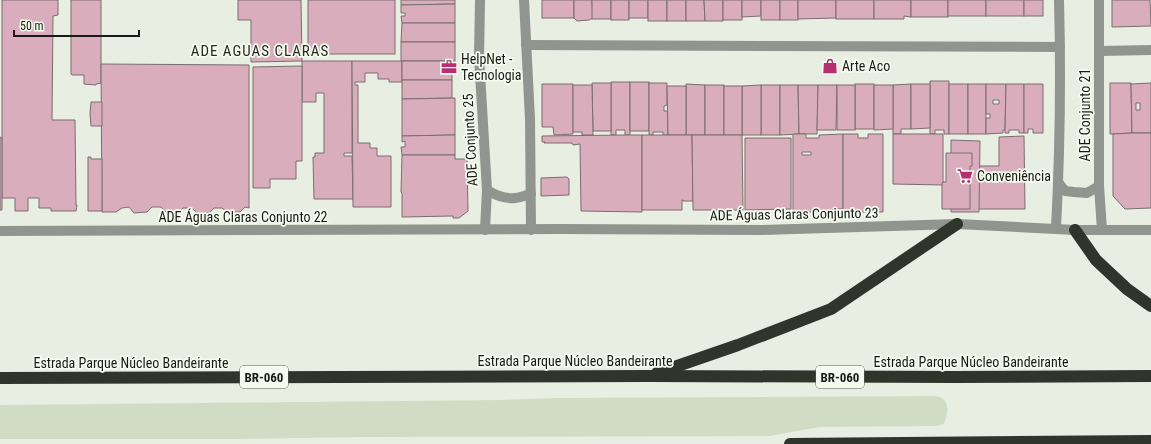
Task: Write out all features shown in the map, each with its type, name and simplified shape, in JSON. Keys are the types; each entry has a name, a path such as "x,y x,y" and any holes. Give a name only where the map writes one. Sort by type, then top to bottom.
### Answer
{"highway":[{"path":"650,376 738,345 831,309 957,224"},
{"path":"1075,230 1096,260 1127,289 1151,306"},
{"name":"Estrada Parque Núcleo Bandeirante","path":"0,378 1151,376"},
{"path":"790,444 1151,441"}],"street":[{"name":"ADE Conjunto 25","path":"480,0 479,58 487,190 485,230"},
{"path":"524,0 530,120 532,230"},
{"name":"ADE Conjunto 21","path":"1056,228 1060,47 1059,0"},
{"name":"ADE Conjunto 21","path":"1099,0 1099,186 1102,230"},
{"path":"526,45 1060,47"},
{"path":"1100,51 1151,50"},
{"path":"1058,182 1065,191 1074,192 1087,193 1099,186"},
{"path":"487,190 494,194 508,198 531,194"},
{"name":"ADE Águas Claras Conjunto 23","path":"485,230 760,230 957,224 1075,230 1151,230"},
{"name":"ADE Águas Claras Conjunto 22","path":"0,231 485,230"}],"green space":[{"path":"935,396 944,400 947,406 947,415 944,424 937,426 819,427 770,436 0,439 0,405 503,400 556,398"}],"building":[{"path":"2,0 58,0 58,15 53,16 52,120 75,120 76,211 51,211 51,208 39,208 39,198 28,198 28,211 15,211 15,198 2,198"},
{"path":"71,0 101,0 101,83 96,85 84,84 84,75 71,74"},
{"path":"238,0 301,0 302,61 251,62 251,20 238,20"},
{"path":"308,0 395,0 395,54 308,54"},
{"path":"401,0 455,0 455,4 401,5"},
{"path":"542,0 574,0 574,18 542,18"},
{"path":"574,0 592,0 593,18 589,20 577,21 574,18"},
{"path":"592,0 611,0 611,19 592,19"},
{"path":"611,0 629,0 629,20 611,20"},
{"path":"629,0 648,0 648,18 629,18"},
{"path":"648,0 667,0 667,21 648,21"},
{"path":"667,0 686,0 686,21 667,21"},
{"path":"686,0 704,0 705,21 686,21"},
{"path":"704,0 723,0 723,21 705,21"},
{"path":"723,0 742,0 742,20 723,20"},
{"path":"742,0 761,0 761,16 742,17"},
{"path":"761,0 780,0 780,20 761,20"},
{"path":"780,0 798,0 798,20 780,20"},
{"path":"798,0 836,0 836,18 798,19"},
{"path":"836,0 874,0 874,19 836,19"},
{"path":"874,0 911,0 911,17 904,16 904,19 874,19"},
{"path":"911,0 948,0 948,17 911,17"},
{"path":"948,0 986,0 986,16 948,16"},
{"path":"986,0 1024,0 1024,16 986,16"},
{"path":"1024,0 1043,0 1043,16 1024,16"},
{"path":"1112,0 1150,0 1151,26 1112,27"},
{"path":"455,4 455,23 402,23 401,16 405,16 405,13 401,13 401,5"},
{"path":"402,23 455,23 455,42 401,42"},
{"path":"401,42 455,42 455,61 401,61"},
{"path":"302,61 352,61 352,153 344,153 344,156 352,156 353,199 314,199 313,157 315,157 315,153 324,153 324,93 316,93 316,102 302,102"},
{"path":"352,61 402,61 402,82 389,82 389,79 378,79 378,73 365,73 365,82 355,82 355,85 358,85 358,143 370,143 370,148 377,148 377,156 391,156 391,207 353,207"},
{"path":"402,61 452,61 452,80 402,80"},
{"path":"101,64 249,65 249,208 245,207 240,212 227,212 222,208 214,208 209,213 197,213 192,208 183,208 179,212 166,212 161,207 152,207 147,212 134,213 129,207 122,208 116,212 102,212"},
{"path":"302,66 302,161 296,161 296,179 270,179 270,188 253,188 253,67"},
{"path":"402,80 452,80 452,98 402,99"},
{"path":"930,81 949,81 949,134 944,134 944,130 935,130 935,134 930,134"},
{"path":"611,82 630,82 630,135 625,135 625,130 616,130 616,135 611,135"},
{"path":"630,82 649,82 649,131 630,131"},
{"path":"592,83 611,83 611,131 593,131"},
{"path":"649,83 667,83 667,105 664,106 664,111 668,111 668,135 663,135 663,132 653,132 653,135 649,135"},
{"path":"1110,83 1131,83 1132,133 1110,134"},
{"path":"1151,83 1151,133 1132,133 1131,84","holes":["1136,103 1140,103 1140,110 1136,110"]},
{"path":"542,84 573,84 573,134 554,135 553,127 542,127"},
{"path":"686,84 705,85 705,135 686,135"},
{"path":"855,84 874,84 874,129 855,129"},
{"path":"911,84 911,129 901,129 901,134 893,134 893,85"},
{"path":"911,84 930,84 930,128 911,129"},
{"path":"949,84 968,84 968,134 949,134"},
{"path":"968,84 986,84 986,134 968,134"},
{"path":"986,84 1006,84 1005,130 1003,130 1003,133 986,134 986,118 990,118 990,114 986,114","holes":["993,100 999,100 999,104 993,104"]},
{"path":"1006,84 1024,84 1024,133 1019,133 1019,130 1009,130 1009,133 1005,133"},
{"path":"1024,84 1043,84 1043,133 1033,133 1033,129 1028,129 1028,133 1024,133"},
{"path":"573,85 592,85 593,135 582,135 582,132 573,132"},
{"path":"705,85 724,85 724,135 705,135"},
{"path":"761,85 780,85 780,135 761,135"},
{"path":"761,85 761,135 742,135 742,86"},
{"path":"780,85 798,85 799,134 780,135"},
{"path":"798,85 818,85 817,134 799,134"},
{"path":"818,85 837,85 836,130 817,130"},
{"path":"837,85 855,85 855,130 837,130"},
{"path":"874,85 893,85 893,129 874,130"},
{"path":"667,86 686,86 686,135 668,135"},
{"path":"724,86 742,86 742,135 724,135"},
{"path":"455,98 455,135 402,136 402,99"},
{"path":"91,102 102,102 102,126 91,126"},
{"path":"1151,133 1151,208 1125,209 1113,196 1113,134"},
{"path":"793,134 806,134 806,138 819,138 819,135 843,134 843,209 833,209 833,212 793,212","holes":["802,152 811,152 811,155 802,155"]},
{"path":"843,134 858,134 858,138 868,138 868,134 883,134 883,212 843,212"},
{"path":"893,134 943,134 943,185 893,184"},
{"path":"455,135 455,155 402,155 401,147 405,147 405,141 402,142 402,136"},
{"path":"642,135 642,212 581,211 580,144 573,145 572,143 542,142 542,136"},
{"path":"642,135 692,135 693,201 682,200 682,210 642,210"},
{"path":"692,135 742,135 743,210 693,210"},
{"path":"1024,136 1025,209 970,209 970,166 999,166 999,137"},
{"path":"0,137 2,138 2,210 0,210"},
{"path":"745,138 791,138 791,209 745,210"},
{"name":"Conveniência","path":"951,140 980,141 979,212 951,212"},
{"path":"946,153 972,153 972,166 970,166 970,209 942,209 942,184 943,182 946,182"},
{"path":"402,155 455,155 455,159 467,159 468,211 459,218 453,218 453,216 402,217"},
{"path":"88,157 91,157 91,159 102,159 102,211 88,211"},
{"path":"567,177 569,179 569,195 541,196 541,178"}],"place":[{"name":"Arte Aco","path":"830,66"},
{"name":"HelpNet - Tecnologia","path":"449,67"},
{"name":"Conveniência","path":"965,176"}],"district":[{"name":"ADE AGUAS CLARAS","path":"260,51"}]}
